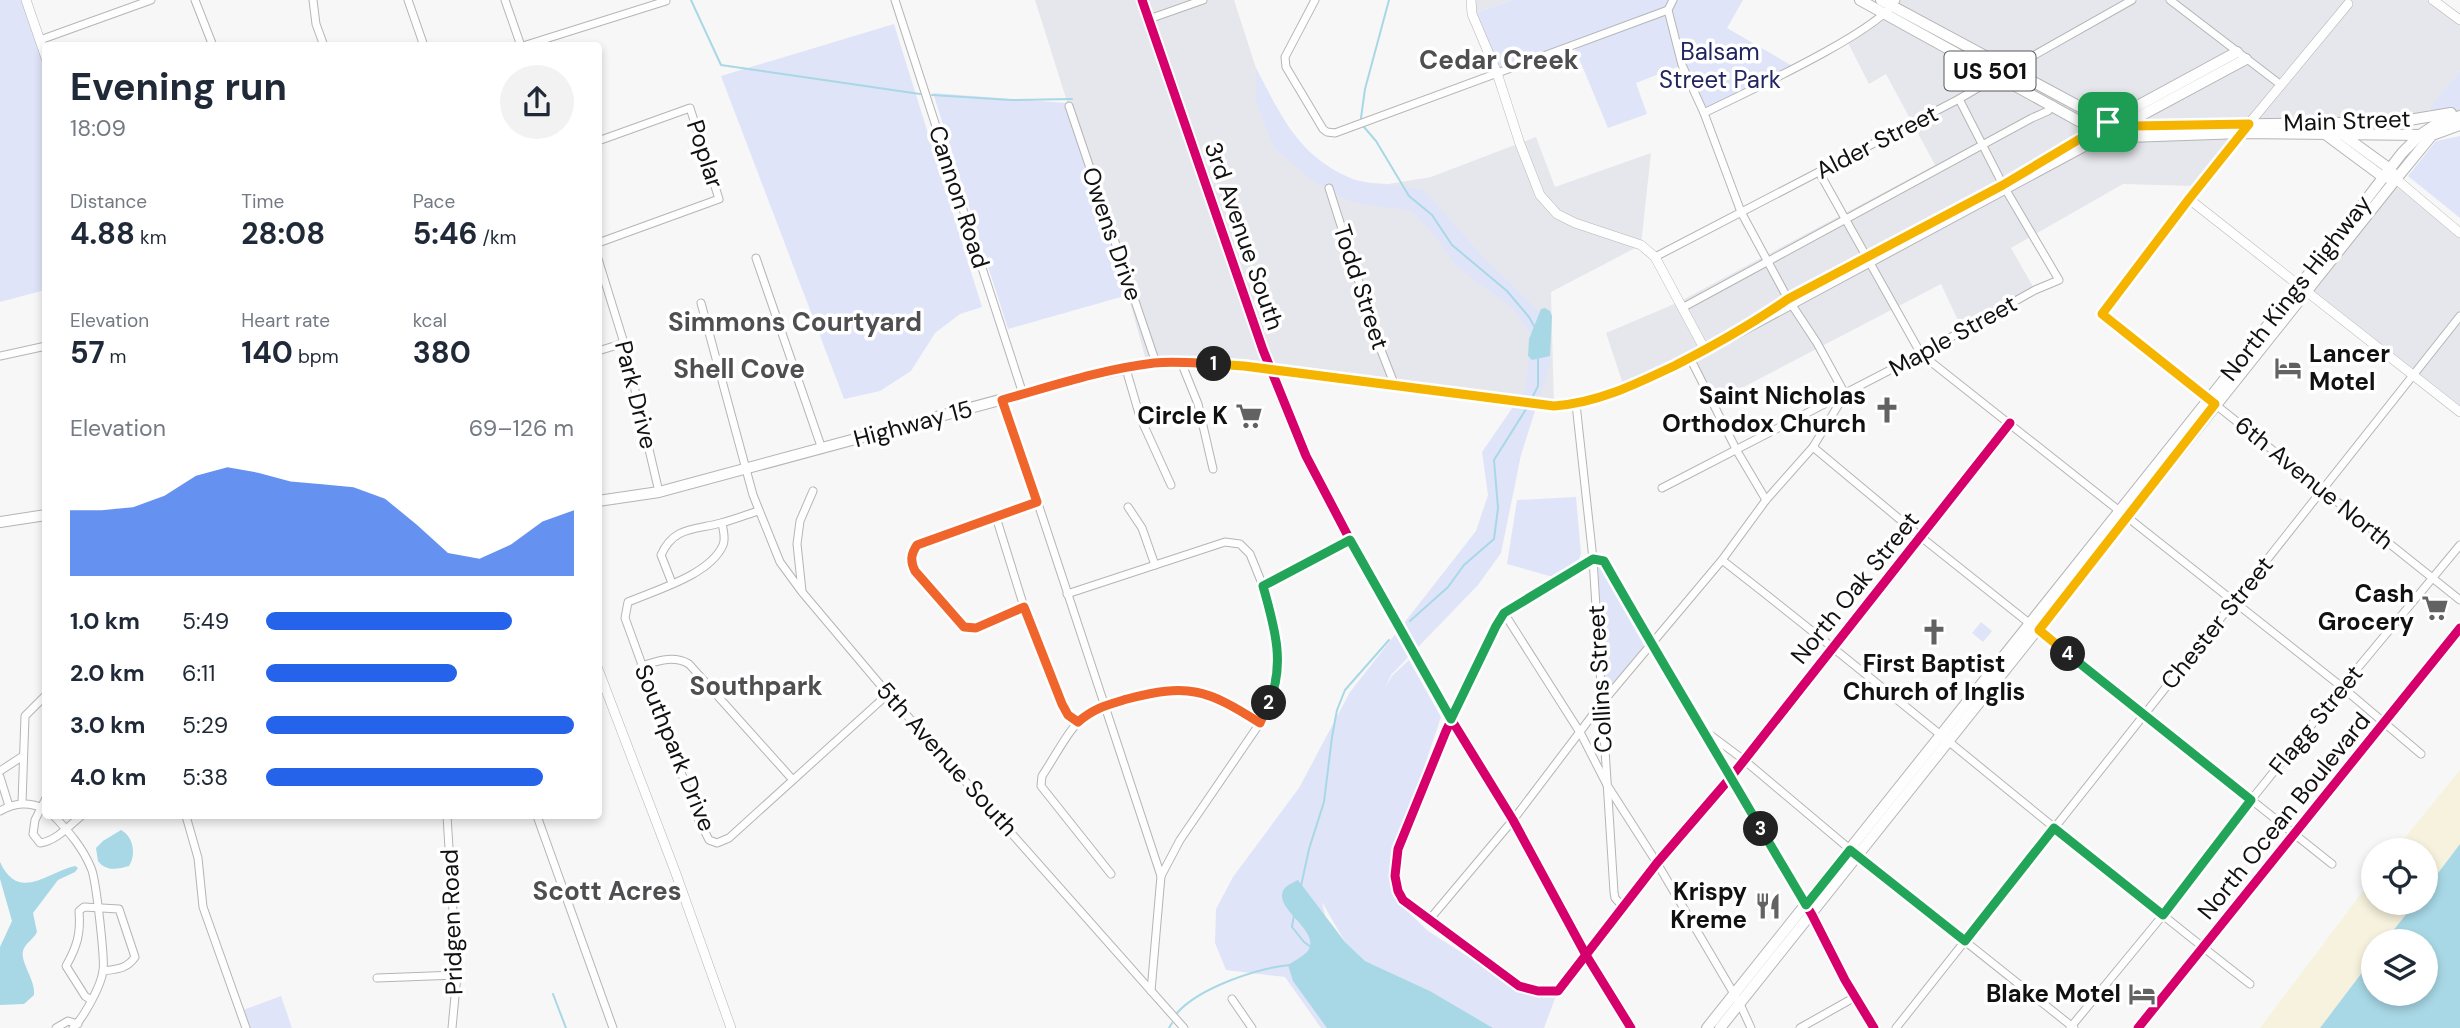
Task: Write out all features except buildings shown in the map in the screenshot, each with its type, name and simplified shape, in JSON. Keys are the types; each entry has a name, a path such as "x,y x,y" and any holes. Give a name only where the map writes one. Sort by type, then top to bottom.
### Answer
{"main road":[{"name":"3rd Avenue South","path":"1142,0 1231,259 1306,456 1451,719 1513,820 1586,955 1631,1028"},
{"name":"US 501","path":"1860,0 1891,6"},
{"name":"US 501","path":"1881,0 2004,72 2108,128"},
{"path":"2124,124 2241,56"},
{"path":"2004,188 2241,56"},
{"name":"US 501","path":"2004,72 2095,130"},
{"name":"Main Street","path":"2095,130 2124,124 2325,129 2428,118 2460,110"},
{"name":"North Kings Highway","path":"1737,999 2304,287 2420,135 2435,125 2460,116"},
{"path":"2432,135 2460,125"},
{"name":"Main Street","path":"2108,128 2128,137 2245,128"},
{"path":"2325,129 2341,133 2390,175"},
{"path":"2325,129 2390,175"},
{"path":"2004,188 2095,130"},
{"name":"Main Street","path":"2341,133 2432,135"},
{"name":"North Kings Highway","path":"2390,175 2432,135"},
{"name":"Highway 15","path":"602,500 659,492 1023,394 1156,363 1181,362 1272,370 1554,406 1576,404 1625,390 1690,358 2004,188"},
{"path":"0,523 42,516"},
{"name":"North Ocean Boulevard","path":"2138,1028 2460,628"},
{"path":"1707,1028 1737,999"},
{"path":"1720,1028 1737,999"}],"street":[{"path":"26,0 42,46"},
{"path":"40,40 151,0"},
{"path":"195,0 211,42"},
{"path":"313,0 316,24 323,42"},
{"path":"408,0 423,42"},
{"path":"505,0 521,42"},
{"name":"Cannon Road","path":"895,0 1023,394"},
{"path":"1149,19 1203,0"},
{"path":"1315,0 1285,57 1286,67 1322,129 1335,133 1668,10"},
{"path":"1471,0 1472,14 1497,73 1534,185 1547,205 1557,214 1575,223 1641,245 1655,257 1705,350"},
{"path":"1429,920 1513,820 1581,734 1601,704 1722,560 1766,500 1813,447 1845,394 1817,343 1790,302 1741,212 1704,113 1682,65 1668,10 1673,0"},
{"name":"Alder Street","path":"1655,257 1959,99 2132,0"},
{"path":"2170,0 2281,85"},
{"path":"2433,0 2460,20"},
{"path":"535,42 666,1"},
{"path":"2348,4 2189,199 2460,412"},
{"path":"1704,113 1865,29 1891,6"},
{"path":"1959,99 2004,188"},
{"path":"1682,308 2040,116 2053,105"},
{"name":"Owens Drive","path":"1069,106 1156,363"},
{"name":"Poplar","path":"602,140 690,108 719,199 602,242"},
{"path":"1819,172 1921,354 2342,687 2421,754"},
{"path":"2390,175 2460,233"},
{"name":"Todd Street","path":"1329,188 1379,345 1395,386"},
{"name":"Maple Street","path":"1662,488 1921,354 2035,290 2059,281 2004,188"},
{"name":"6th Avenue North","path":"2189,199 2102,314 2460,600"},
{"path":"757,258 822,449"},
{"name":"Park Drive","path":"602,272 624,343 659,492"},
{"name":"5th Avenue South","path":"701,303 758,511 780,562 888,694 1184,1028"},
{"name":"Chester Street","path":"1896,1028 2460,316"},
{"path":"602,351 624,343"},
{"path":"0,356 42,347"},
{"path":"1690,358 1737,451 1766,500"},
{"path":"1181,362 1198,404 1213,469"},
{"path":"1126,369 1140,417 1171,485"},
{"path":"1002,400 1161,876"},
{"name":"Collins Street","path":"1576,404 1593,559 1614,892 1615,898 1624,908"},
{"name":"North Oak Street","path":"1586,955 1657,863 1731,777 2010,423"},
{"path":"1813,447 1921,537 2333,864"},
{"path":"802,592 797,544 800,521 813,491"},
{"path":"1024,607 976,628 964,627 915,571 911,558 917,545 1037,502"},
{"path":"1128,507 1142,528 1155,565"},
{"path":"671,583 661,555 671,537 758,511"},
{"path":"996,517 1024,607 1062,704 1068,715 1078,722"},
{"name":"Southpark Drive","path":"722,523 724,540 716,556 691,576 628,602 625,618 696,816 709,839 717,843 729,838 888,694"},
{"path":"1263,586 1350,540"},
{"path":"1067,594 1224,542 1240,544 1250,554 1276,631 1279,658 1275,690 1260,723 1180,840 1161,876 1151,990"},
{"name":"Flagg Street","path":"2072,1027 2163,915 2251,800 2460,545"},
{"path":"1586,955 1558,991 1529,990 1498,971 1403,900 1398,891 1395,869 1398,849 1451,719 1504,613 1593,559 1604,561 1705,731 1809,910 1870,1026"},
{"path":"1722,560 2249,984"},
{"path":"1504,613 1581,734 1607,785 1657,863 1737,999 1751,1028"},
{"path":"641,666 667,659 680,659 689,664 793,780"},
{"path":"602,679 731,1028"},
{"path":"1111,874 1041,786 1042,776 1078,722 1090,711 1104,706 1161,690 1185,689 1203,692 1232,705 1260,723"},
{"path":"22,803 25,716 42,699"},
{"path":"1705,731 2072,1027"},
{"path":"9,806 0,774 23,756"},
{"path":"0,811 22,803 42,808"},
{"path":"42,811 33,834 36,840 45,843 77,819"},
{"path":"56,1028 68,1021 76,1026 103,971 93,872 85,853 57,819"},
{"path":"187,819 198,858 203,907 246,1028"},
{"name":"Pridgen Road","path":"447,819 457,975 452,1028"},
{"path":"538,819 614,1028"},
{"path":"91,1000 85,996 66,966 77,947 79,911 84,907 119,909 135,957 123,968 103,971"},
{"path":"377,978 457,975"},
{"path":"1800,1028 1856,997"},
{"path":"1231,999 1252,1028"}],"shaded area":[{"path":"1035,0 1234,0 1256,68 1256,102 1310,179 1388,184 1431,177 1536,137 1555,187 1651,153 1641,245 1551,292 1554,406 1272,370 1147,364 1128,295"},
{"path":"1471,0 1512,0 1472,14"},
{"path":"1881,0 2433,0 2460,20 2460,71 2422,119 2242,133 2194,186 2123,184 2011,248 2035,290 1963,331 1941,284 1713,403 1690,358 1625,390 1606,333 1679,302 1935,165 1886,74 1869,84 1846,39 1892,7"},
{"path":"2396,179 2460,232 2460,412 2307,290"},
{"path":"1545,308 1552,316 1550,356 1532,360 1528,356 1529,339 1541,309"},
{"path":"121,830 131,842 131,862 129,866 121,868 105,867 98,861 96,848"},
{"path":"2460,844 2460,1028 2320,1028 2361,974 2361,1006 2438,1006 2438,929 2394,929 2406,915 2438,915 2438,873"},
{"path":"0,862 16,881 25,883 75,866 78,868 58,880 33,913 37,932 24,948 23,955 34,995 24,1004 0,1005 0,947 12,921 0,879"},
{"path":"1298,880 1345,942 1365,961 1430,991 1493,1028 1327,1028 1293,981 1288,965 1307,952 1310,944 1309,936 1284,904 1282,897 1284,889"}],"green space":[{"path":"0,0 27,0 42,48 42,291 0,302"},
{"name":"Balsam Street Park","path":"1512,0 1743,0 1727,28 1794,67 1704,113 1682,65 1636,83 1647,114 1608,128 1573,44 1497,73 1472,14"},
{"path":"894,24 982,307 960,314 935,333 911,371 880,391 844,399 721,76"},
{"path":"1256,68 1292,132 1316,157 1330,168 1355,180 1423,189 1484,258 1547,319 1551,361 1521,455 1501,553 1478,585 1391,675 1385,688 1392,676 1409,660 1441,717 1390,868 1390,880 1400,904 1428,931 1517,988 1557,993 1544,1028 1493,1028 1430,991 1365,961 1345,942 1322,902 1328,928 1378,974 1474,1028 1321,1028 1285,977 1226,970 1215,943 1216,909 1233,877 1299,788 1350,692 1476,531 1488,495 1482,452 1526,388 1531,334 1511,307 1457,267 1434,235 1412,211 1351,202 1310,179 1274,148 1256,102"},
{"path":"2460,71 2460,110 2439,116 2429,109"},
{"path":"933,93 1066,103 1128,295 1008,329"},
{"path":"2460,136 2460,218 2408,176 2436,141"},
{"path":"1576,497 1581,554 1578,562 1553,577 1507,564 1517,500"},
{"path":"1603,564 1644,642 1643,648 1608,689 1604,685 1598,566"},
{"path":"1981,622 1992,631 1983,642 1972,633"},
{"path":"281,996 292,1028 246,1028 240,1011"}],"sand":[{"path":"2460,770 2460,844 2438,873 2438,838 2405,838"},
{"path":"2361,894 2361,915 2406,915 2394,929 2361,929 2361,974 2320,1028 2260,1028"}],"waterway":[{"path":"691,0 721,65 920,94"},
{"path":"1361,118 1365,89 1389,0"},
{"path":"932,95 1011,100 1072,99"},
{"path":"1364,127 1376,141 1409,196 1432,215 1452,245 1507,291 1534,326"},
{"path":"1532,398 1538,386 1538,359"},
{"path":"1410,621 1448,587 1464,565 1494,539 1498,508 1494,460 1528,406"},
{"path":"1301,886 1324,802 1337,710 1345,690 1389,640"},
{"path":"1294,915 1292,927 1311,947"},
{"path":"1177,1013 1199,995 1229,981 1262,970 1290,965"},
{"path":"553,994 566,1028"},
{"path":"1169,1028 1172,1023"}],"cycle path":[{"path":"1142,0 1263,350 1306,456 1359,557 1451,719 1513,820 1586,955 1631,1028"},
{"path":"1874,1028 1845,980 1812,915 1705,731 1651,644 1604,561 1593,559 1504,613 1446,731 1398,849 1395,876 1403,900 1519,986 1538,991 1558,991 1657,863 1731,777 2010,423"},
{"path":"2138,1028 2460,628"}],"place":[{"name":"Lancer Motel","path":"2288,368"},
{"name":"Saint Nicholas Orthodox Church","path":"1887,410"},
{"name":"Circle K","path":"1249,416"},
{"name":"Cash Grocery","path":"2435,608"},
{"name":"First Baptist Church of Inglis","path":"1934,632"},
{"name":"Krispy Kreme","path":"1768,906"},
{"name":"Blake Motel","path":"2142,994"}],"district":[{"name":"Cedar Creek","path":"1499,60"},
{"name":"Simmons Courtyard","path":"795,322"},
{"name":"Shell Cove","path":"739,369"},
{"name":"Southpark","path":"756,686"},
{"name":"Scott Acres","path":"607,891"}],"route":[{"path":"2108,122 2134,126 2249,124 2102,314 2215,404 2039,630 2251,800 2163,915 2054,828 1965,941 1850,850 1806,905 1604,561 1593,559 1504,613 1451,719 1350,540 1263,586 1276,631 1279,658 1275,690 1260,723 1232,705 1203,692 1185,689 1161,690 1104,706 1090,711 1078,722 1068,715 1062,704 1024,607 976,628 964,627 912,565 911,558 917,545 1037,502 1002,400 1085,377 1147,364 1181,362 1244,366 1554,406 1576,404 1625,390 1705,350 1756,322 1788,299 2003,185 2108,122"}]}
